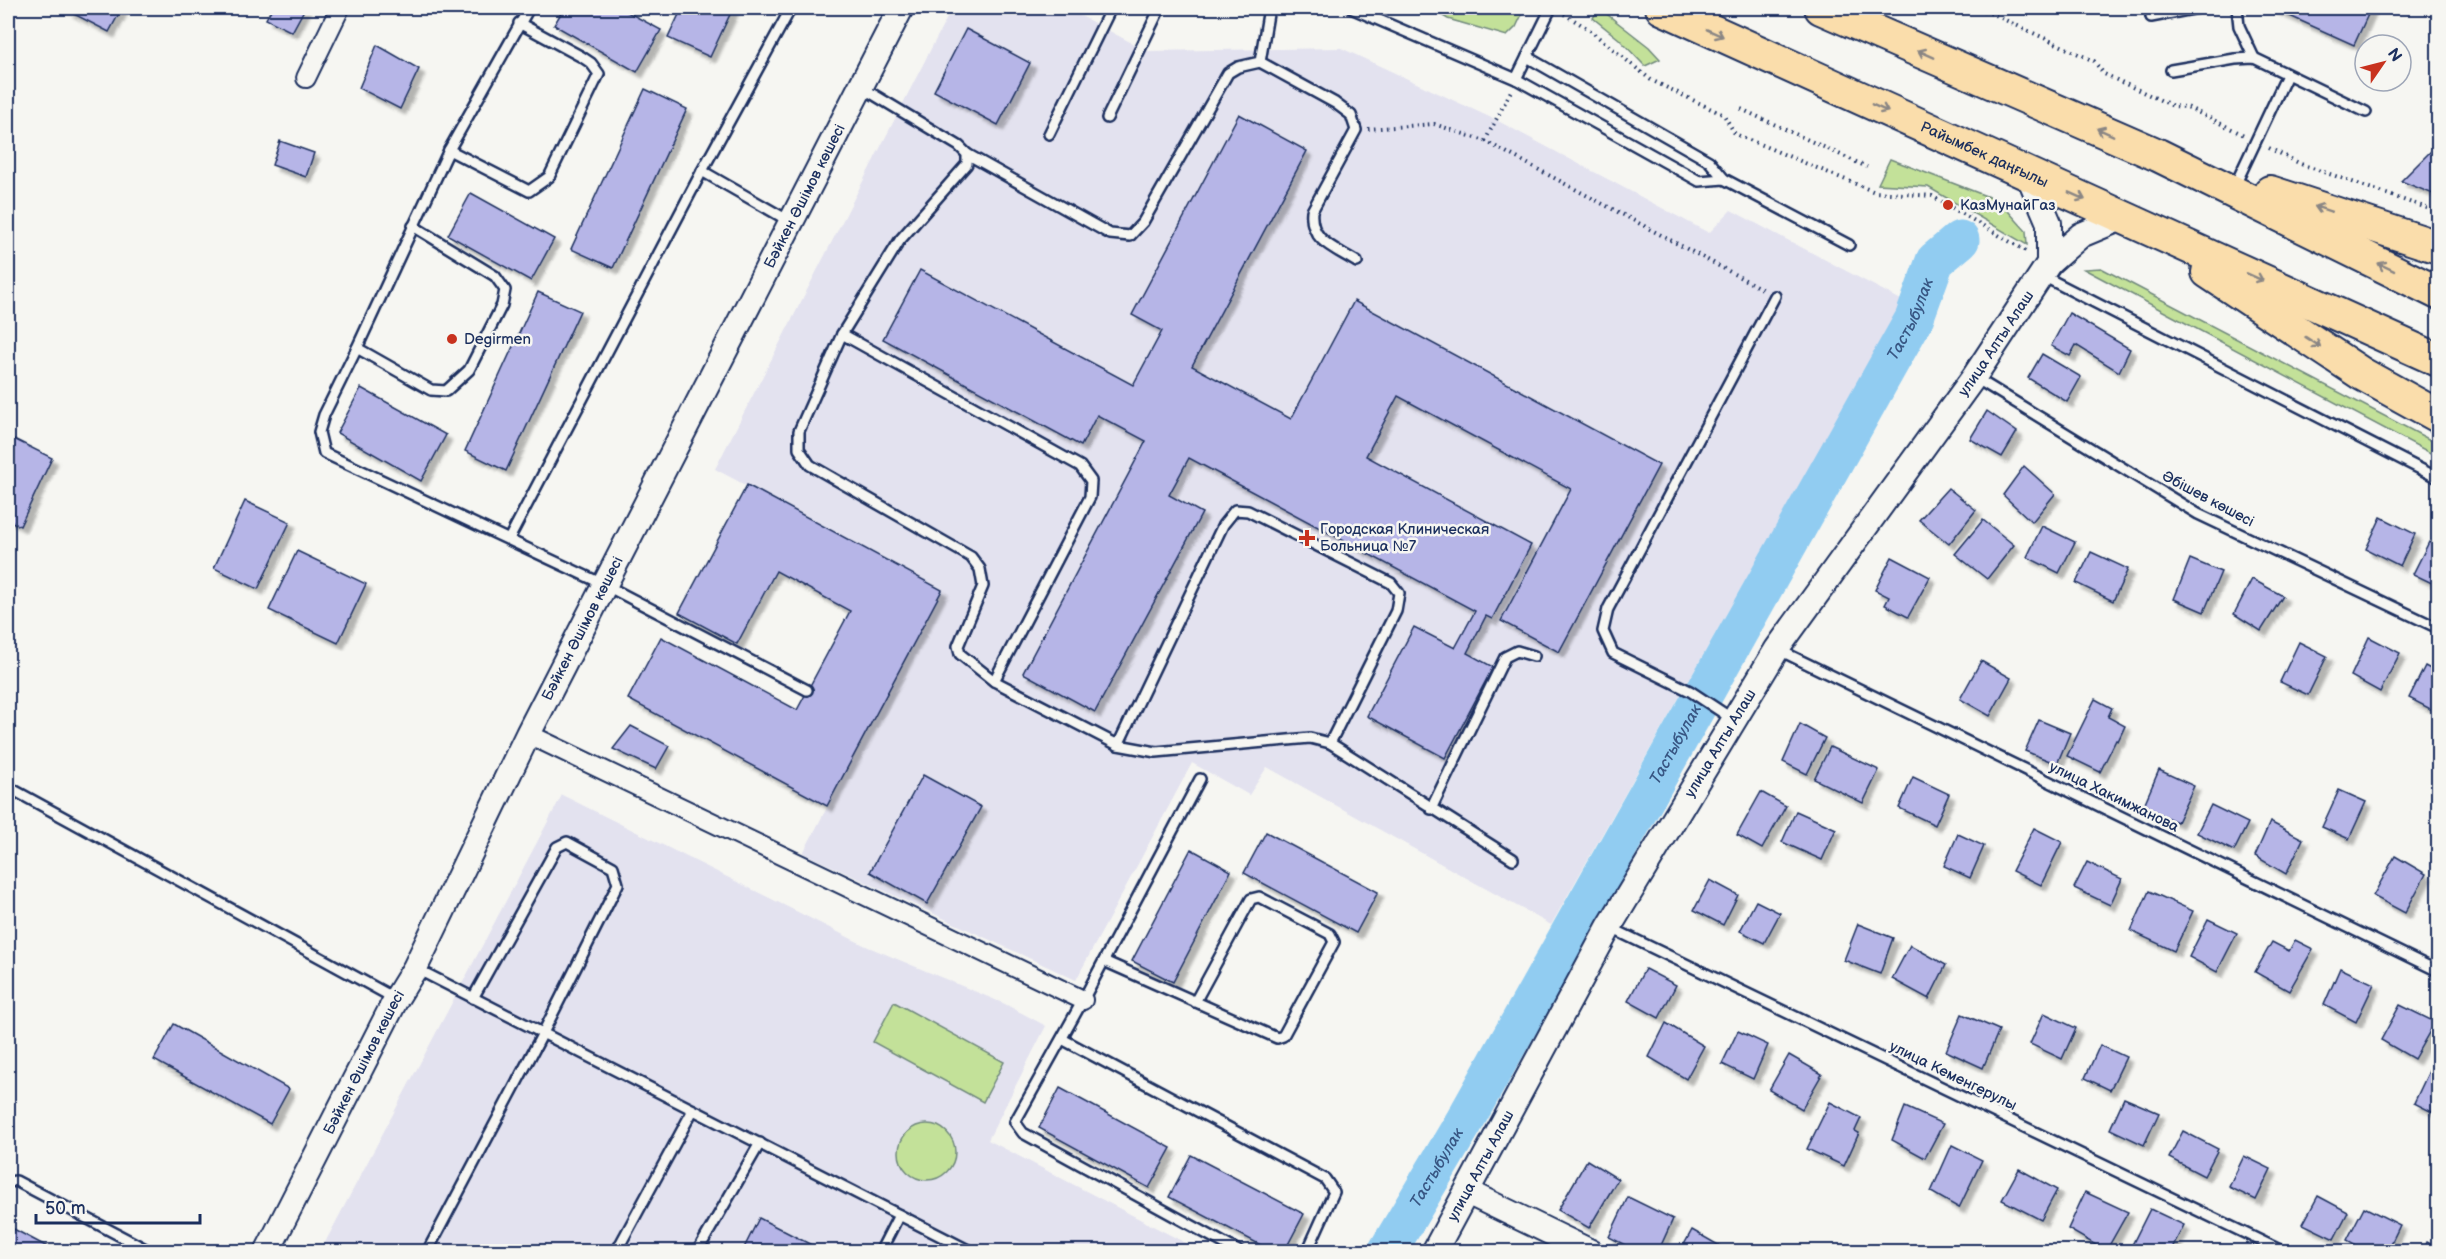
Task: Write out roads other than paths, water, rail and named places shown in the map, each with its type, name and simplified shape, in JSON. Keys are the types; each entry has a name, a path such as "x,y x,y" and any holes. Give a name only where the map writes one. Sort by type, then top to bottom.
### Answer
{"highway":[{"name":"Райымбек даңғылы","path":"1662,8 2439,360"},
{"path":"1826,9 2158,155 2439,292"},
{"path":"2158,155 2439,247"},
{"path":"2124,217 2362,374 2427,410"}],"street":[{"path":"306,78 340,8"},
{"name":"Бәйкен Әшімов көшесі","path":"267,1251 396,999 415,968 528,734 901,8"},
{"path":"2028,174 2049,223 2045,269"},
{"name":"улица Алты Алаш","path":"1434,1251 1609,927 1777,650 1974,377 2045,269 2081,235 2124,217"},
{"path":"528,734 1083,1000"},
{"path":"1467,1192 1591,1251"}],"lane":[{"path":"529,8 449,150 324,415 319,432 324,453 605,585 807,690"},
{"path":"509,539 702,171 791,8"},
{"path":"1049,134 1111,8"},
{"path":"1107,118 1160,8 1166,8"},
{"path":"1260,62 1269,8"},
{"path":"1351,8 1516,79 1699,181 1724,179"},
{"path":"1516,79 1551,8"},
{"path":"2151,17 2198,8"},
{"path":"2236,8 2240,26 2254,58"},
{"path":"449,150 529,190 549,177 599,74 591,63 582,57 519,23"},
{"path":"1527,57 1709,161 1724,179 1849,245"},
{"path":"2171,70 2254,58 2366,112"},
{"path":"861,87 959,146 967,154 1110,234 1130,236 1143,222 1228,73 1238,67 1260,62 1335,103 1351,115 1356,130 1312,211 1311,224 1317,236 1357,262"},
{"path":"2237,181 2287,75"},
{"path":"967,154 967,164 900,240 842,334 799,431 799,449 810,465 971,557 980,568 983,586 958,646 960,654 994,681 1118,745 1156,752 1310,738 1330,743 1513,859"},
{"path":"702,171 791,223"},
{"path":"357,348 431,390 446,391 459,382 469,370 502,305 505,290 495,276 413,226"},
{"path":"2045,269 2439,478"},
{"path":"1734,720 1690,691 1613,653 1603,632 1608,609 1775,296"},
{"path":"842,334 1080,466 1091,481 1090,497 994,681"},
{"name":"Әбішев көшесі","path":"1974,377 2198,514 2439,628"},
{"path":"1118,745 1223,525 1236,510 1248,511 1391,583 1399,593 1396,611 1330,743"},
{"name":"улица Хакимжанова","path":"1777,650 2439,971"},
{"path":"1431,809 1504,657 1516,651 1534,656"},
{"path":"1200,779 1062,1039 1015,1122 1023,1133 1240,1251"},
{"path":"8,787 396,999"},
{"path":"427,1251 543,1033 618,884 613,867 567,842 557,847 473,998"},
{"path":"1104,961 1195,1002 1277,1038 1283,1036 1334,942 1330,934 1259,897 1251,899 1195,1002"},
{"name":"улица Кеменгерулы","path":"1609,927 2284,1251"},
{"path":"415,968 972,1251"},
{"path":"1062,1039 1325,1179 1334,1192 1307,1251"},
{"path":"616,1251 693,1110"},
{"path":"697,1251 759,1143"},
{"path":"8,1182 16,1181 151,1251"},
{"path":"880,1251 899,1215"}],"waterway":[{"name":"Тастыбулак","path":"1387,1252 1464,1122 1914,319 1935,261 1960,240"}],"place":[{"name":"КазМунайГаз","path":"1948,205"},
{"name":"Degirmen","path":"452,339"},
{"name":"Городская Клиническая Больница №7","path":"1307,538"}]}
